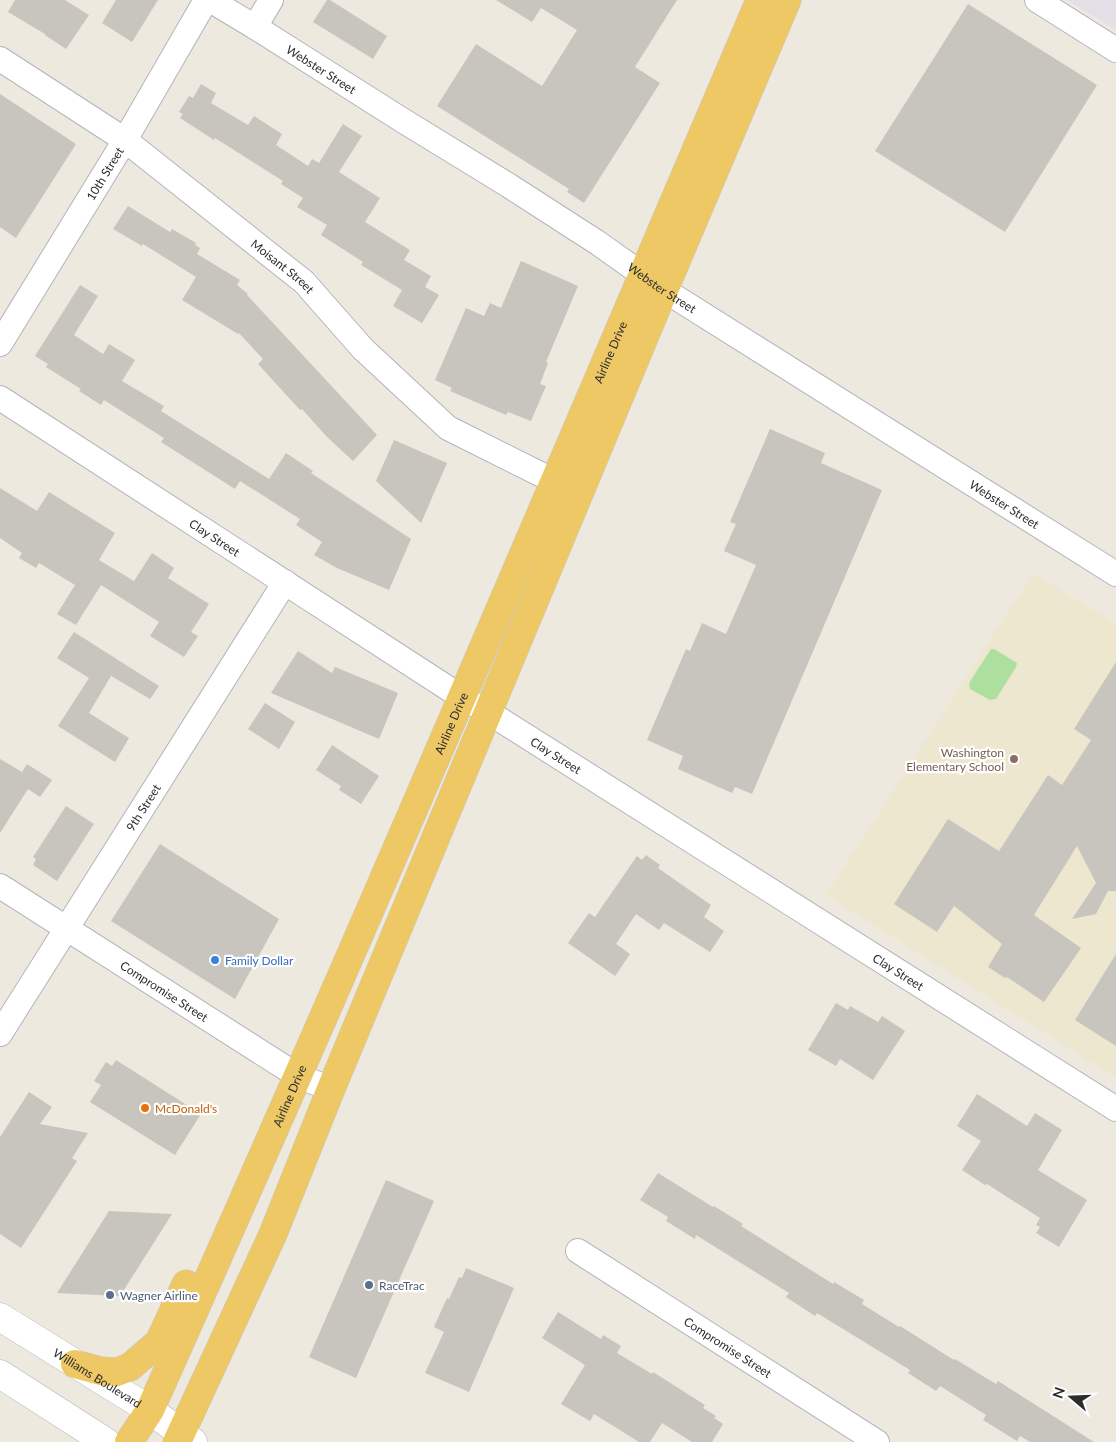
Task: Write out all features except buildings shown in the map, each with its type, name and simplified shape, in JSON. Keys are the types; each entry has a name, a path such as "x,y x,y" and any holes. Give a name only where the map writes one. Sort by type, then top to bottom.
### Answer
{"highway":[{"name":"Airline Drive","path":"184,1439 273,1234 331,1089 488,712 760,0"},
{"name":"Airline Drive","path":"130,1442 150,1410 298,1076 554,481 653,282 787,0"},
{"path":"75,1364 101,1371 117,1372 130,1367 142,1358 158,1342 203,1247 236,1216"}],"main road":[{"name":"Williams Boulevard","path":"0,1316 150,1410 184,1439"},
{"path":"0,1374 106,1442"}],"street":[{"name":"10th Street","path":"0,344 125,140 206,0"},
{"name":"Webster Street","path":"210,0 508,185 598,243 653,282 1116,574"},
{"path":"255,27 271,0"},
{"path":"1037,0 1116,50"},
{"name":"Moisant Street","path":"0,59 125,140 304,282 362,349 448,428 554,481"},
{"name":"Clay Street","path":"0,398 462,698 488,712 1116,1109"},
{"name":"9th Street","path":"0,1034 285,582"},
{"name":"Compromise Street","path":"0,886 298,1076 331,1089"},
{"name":"Compromise Street","path":"578,1252 877,1442"}],"shaded area":[{"path":"1067,0 1116,0 1116,30"},
{"name":"Washington Elementary School","path":"1033,573 1116,624 1116,1078 826,895"}],"green space":[{"path":"991,649 1017,663 996,699 990,700 970,689 969,683"}],"place":[{"name":"Washington Elementary School","path":"1014,759"},
{"name":"Family Dollar","path":"215,960"},
{"name":"McDonald's","path":"145,1108"},
{"name":"RaceTrac","path":"369,1285"},
{"name":"Wagner Airline","path":"110,1295"}]}
